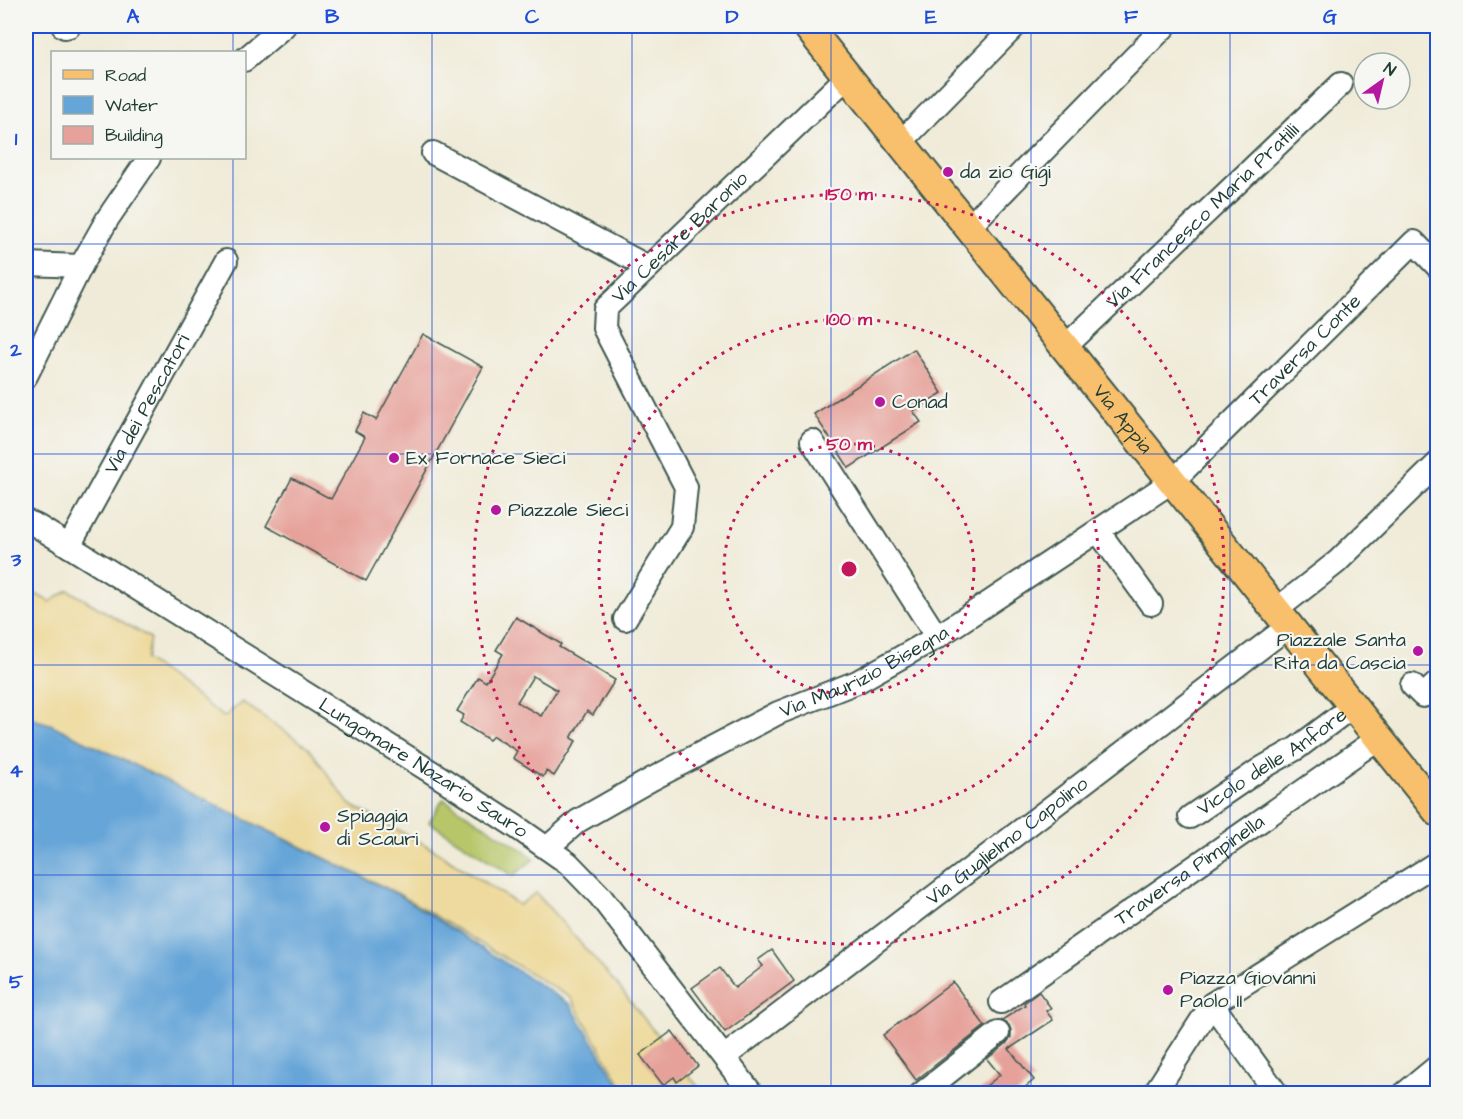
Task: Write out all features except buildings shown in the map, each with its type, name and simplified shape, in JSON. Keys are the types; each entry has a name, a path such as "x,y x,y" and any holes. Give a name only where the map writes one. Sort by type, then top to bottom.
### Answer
{"main road":[{"name":"Via Appia","path":"807,26 1437,812"}],"street":[{"path":"63,26 69,26"},
{"path":"246,58 284,26"},
{"path":"900,142 1015,26"},
{"path":"969,227 1165,26"},
{"name":"Via Cesare Baronio","path":"625,620 682,527 686,487 604,328 605,309 848,76"},
{"name":"Via Francesco Maria Pratilli","path":"1065,347 1341,84"},
{"path":"434,153 648,267"},
{"path":"26,376 81,266 108,218 148,159"},
{"name":"Traversa Conte","path":"1173,482 1414,242 1437,267"},
{"name":"Via dei Pescatori","path":"69,546 226,261"},
{"path":"26,264 81,266"},
{"path":"812,441 937,638"},
{"name":"Via Guglielmo Capolino","path":"724,1057 1282,618 1437,463"},
{"name":"Via Maurizio Bisegna","path":"547,848 578,821 652,779 778,713 857,682 937,638 1173,482"},
{"name":"Lungomare Nazario Sauro","path":"26,521 441,778 568,863 600,896 753,1094"},
{"path":"1098,531 1151,604"},
{"path":"1412,685 1423,696 1437,682"},
{"name":"Vicolo delle Anfore","path":"1190,817 1262,768 1297,748 1353,706"},
{"name":"Traversa Pimpinella","path":"1000,1002 1378,738"},
{"path":"1154,1094 1212,1004 1437,862"},
{"path":"1212,1004 1277,1094"},
{"path":"921,1094 998,1033"},
{"path":"1404,1094 1437,1066"}],"green space":[{"path":"443,799 534,859 513,876 429,822"}],"sand":[{"name":"Spiaggia di Scauri","path":"26,589 50,602 68,590 150,638 146,660 224,717 242,702 309,748 349,804 433,849 519,905 536,893 619,987 703,1093 626,1093 571,998 399,894 50,724 26,717"}],"water":[{"path":"26,717 50,724 399,895 570,1004 624,1093 26,1093"}],"place":[{"name":"da zio Gigi","path":"948,172"},
{"name":"Conad","path":"880,402"},
{"name":"Ex Fornace Sieci","path":"394,458"},
{"name":"Piazzale Sieci","path":"496,510"},
{"name":"Piazzale Santa Rita da Cascia","path":"1418,651"},
{"name":"Spiaggia di Scauri","path":"325,827"},
{"name":"Piazza Giovanni Paolo II","path":"1168,990"}]}
